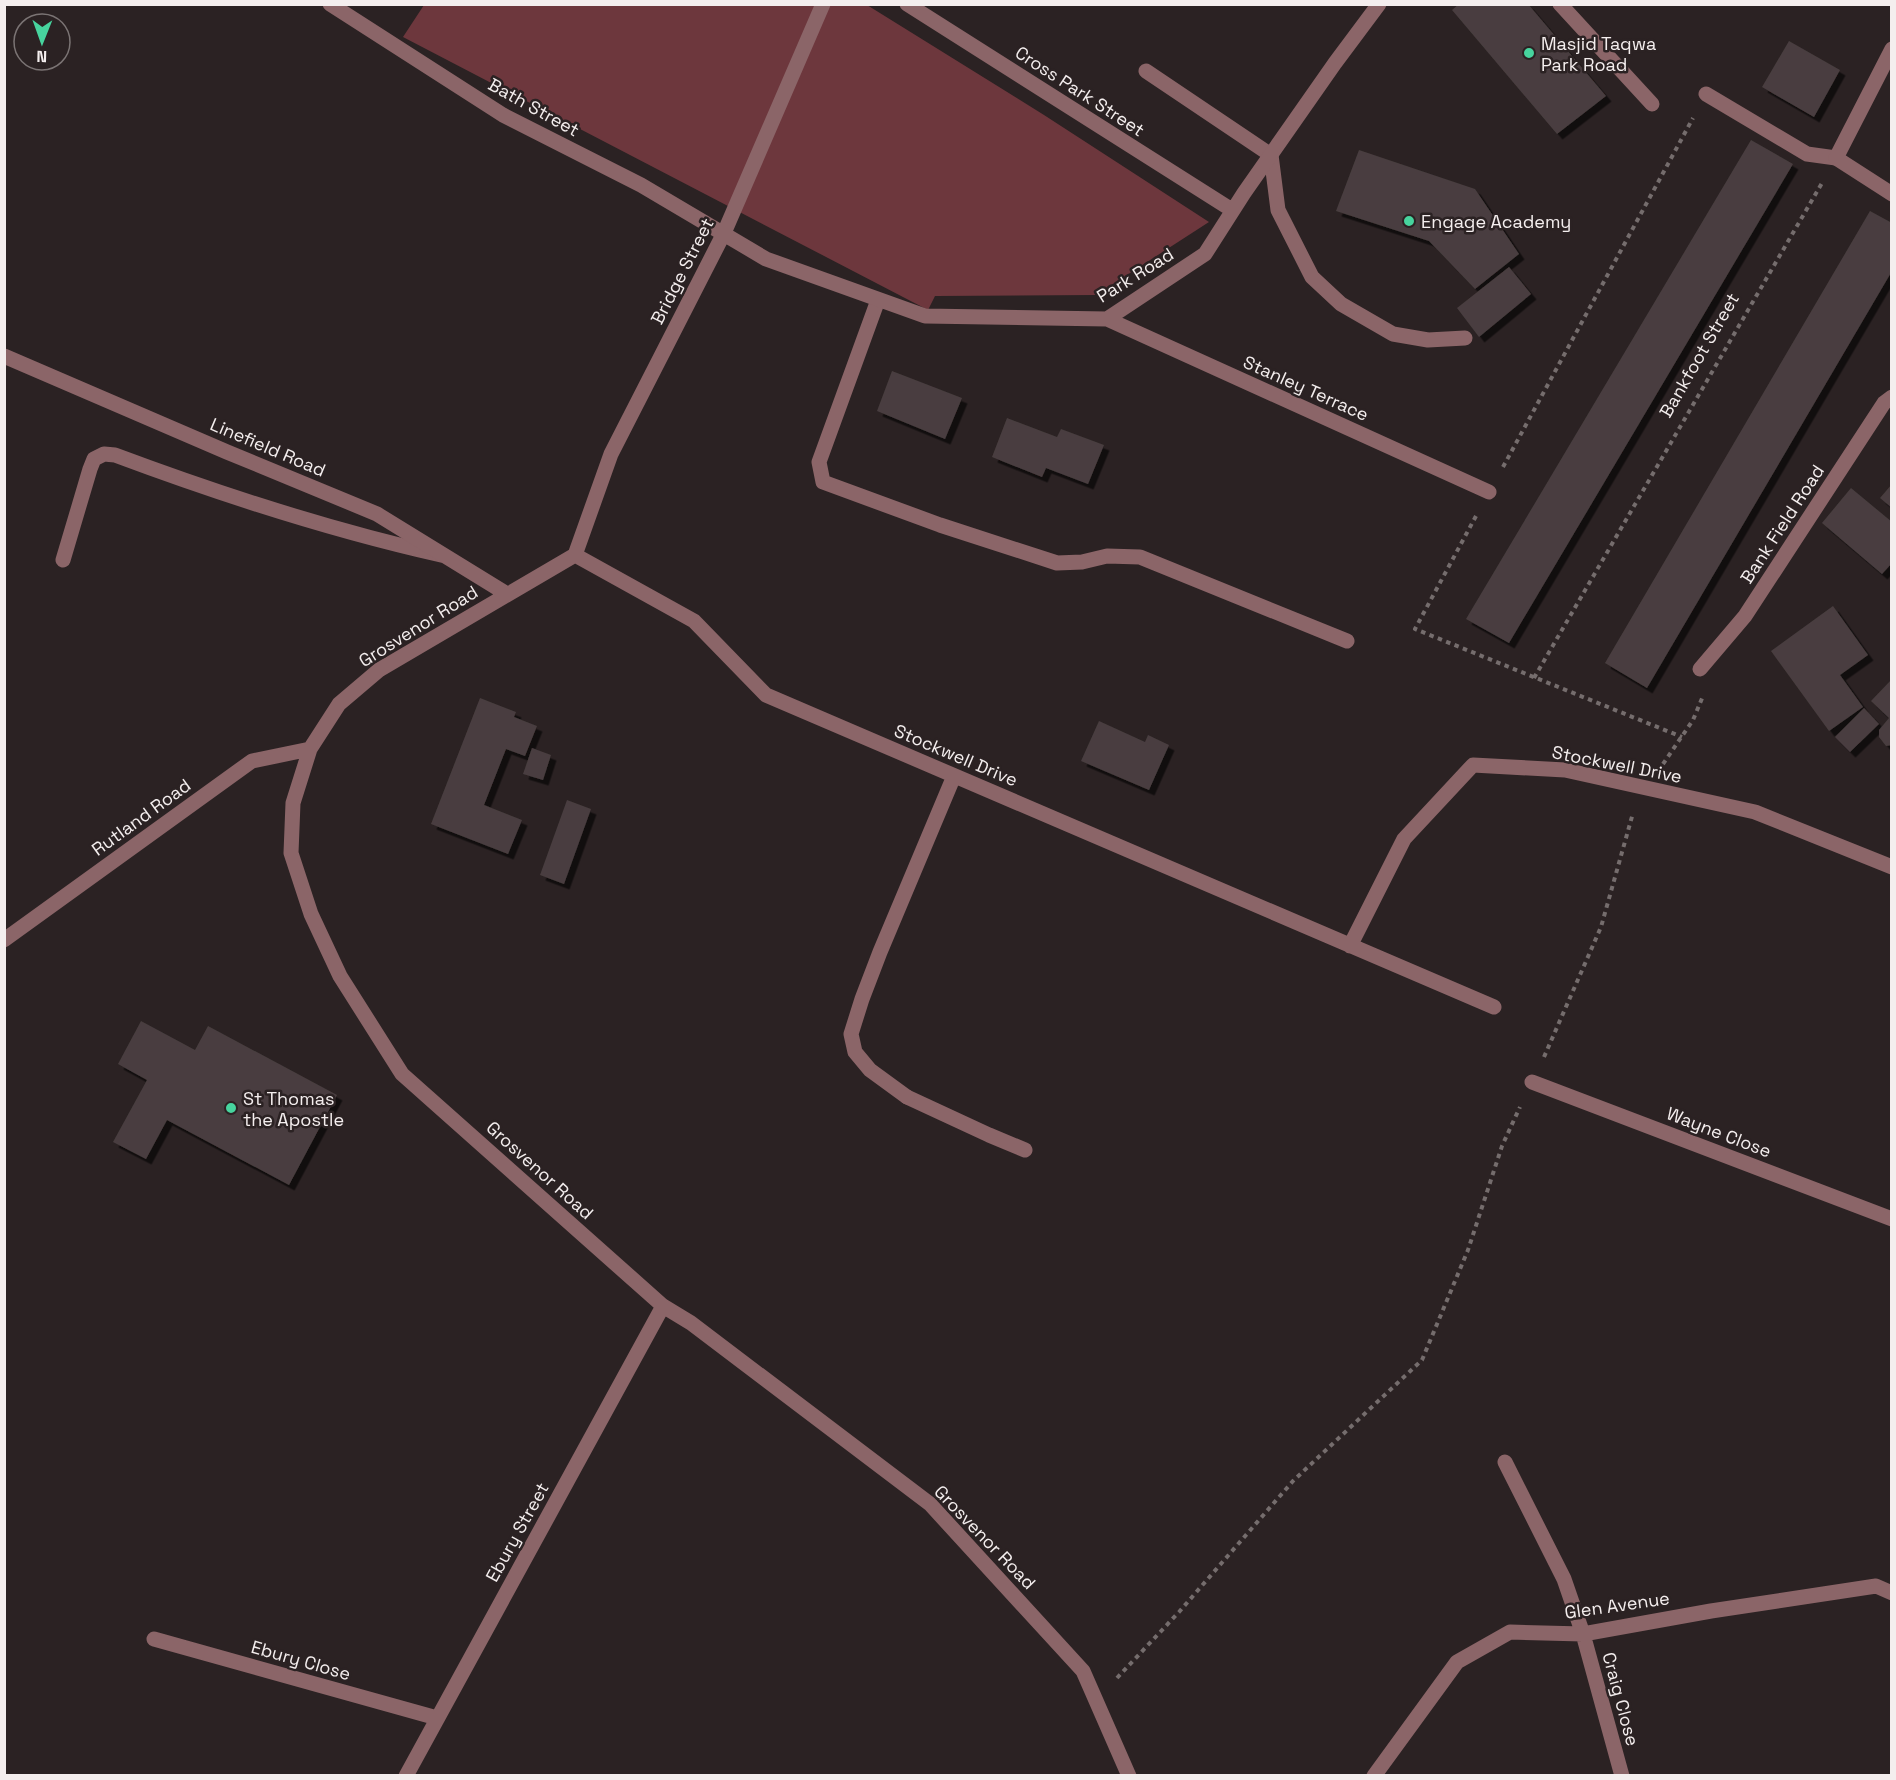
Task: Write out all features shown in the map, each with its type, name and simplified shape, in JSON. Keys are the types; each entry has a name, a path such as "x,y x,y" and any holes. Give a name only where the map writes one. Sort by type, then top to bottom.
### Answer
{"street":[{"name":"Bath Street","path":"330,4 503,115 641,185 724,233"},
{"name":"Bridge Street","path":"575,555 611,454 724,233 823,4"},
{"name":"Cross Park Street","path":"907,4 1232,210"},
{"name":"Park Road","path":"724,233 766,259 925,316 1107,320 1205,254 1232,210 1379,4"},
{"path":"1560,4 1653,104"},
{"path":"1836,158 1892,49"},
{"path":"1146,71 1271,155 1278,210 1312,277 1341,304 1368,321 1403,336 1428,340 1465,338"},
{"path":"1706,94 1807,154 1836,158 1892,194"},
{"path":"878,300 819,462 823,482 940,525 1057,563 1082,562 1107,556 1140,557 1347,641"},
{"name":"Stanley Terrace","path":"1107,320 1489,492"},
{"name":"Linefield Road","path":"4,356 378,514 507,594"},
{"name":"Bank Field Road","path":"1700,669 1745,616 1884,403 1892,396"},
{"path":"63,560 94,459 104,454 115,455 276,512 375,540 447,557"},
{"name":"Grosvenor Road","path":"575,555 379,669 339,704 310,748 293,803 291,853 311,914 340,976 402,1074 663,1306 691,1323 930,1504 1083,1671 1129,1776"},
{"name":"Stockwell Drive","path":"575,555 694,621 766,696 1494,1007"},
{"name":"Rutland Road","path":"7,936 252,761 310,748"},
{"name":"Stockwell Drive","path":"1350,946 1404,839 1473,765 1565,770 1755,812 1892,867"},
{"path":"954,776 862,999 852,1034 855,1052 870,1070 907,1096 1025,1150"},
{"name":"Wayne Close","path":"1532,1082 1892,1219"},
{"name":"Ebury Street","path":"406,1776 663,1306"},
{"name":"Craig Close","path":"1505,1462 1564,1579 1622,1776"},
{"name":"Glen Avenue","path":"1374,1776 1457,1662 1510,1632 1582,1634 1876,1586 1892,1593"},
{"name":"Ebury Close","path":"154,1639 437,1718"}],"path":[{"path":"1682,737 1415,629 1706,94"},
{"name":"Bankfoot Street","path":"1534,678 1836,158"},
{"path":"1096,1700 1179,1612 1293,1481 1422,1359 1468,1250 1502,1146 1601,927 1634,807 1693,720"}],"shaded area":[{"path":"424,5 867,5 1044,115 1209,222 1096,295 935,296 928,310 403,37"}],"building":[{"name":"Masjid Taqwa Park Road","path":"1459,4 1528,4 1606,96 1557,134 1452,10"},
{"path":"1789,41 1840,70 1814,117 1762,87"},
{"path":"1751,140 1793,164 1509,643 1466,619"},
{"path":"1359,150 1475,189 1519,254 1475,289 1429,241 1336,211"},
{"path":"1870,211 1892,223 1892,271 1647,688 1605,663"},
{"path":"1509,267 1531,294 1479,337 1457,308"},
{"path":"892,371 962,398 945,439 877,411"},
{"path":"1007,418 1057,437 1061,429 1104,445 1088,484 1046,468 1042,477 992,457"},
{"path":"1892,484 1892,508 1880,498"},
{"path":"1851,488 1892,522 1892,563 1882,574 1822,523"},
{"path":"1833,606 1868,655 1840,675 1863,707 1829,731 1771,651"},
{"path":"1892,679 1892,745 1886,746 1879,737 1879,730 1889,718 1871,701"},
{"path":"480,698 516,712 514,717 537,726 525,756 506,749 484,805 522,820 508,854 431,824"},
{"path":"1864,708 1879,724 1850,752 1835,737"},
{"path":"1099,721 1145,742 1148,735 1169,745 1149,790 1081,761"},
{"path":"532,748 551,755 543,780 523,774"},
{"path":"567,800 591,809 564,884 540,875"},
{"name":"St Thomas the Apostle","path":"141,1021 195,1050 208,1026 337,1095 289,1185 167,1120 146,1159 113,1142 147,1080 118,1064"}],"place":[{"name":"Masjid Taqwa Park Road","path":"1529,53"},
{"name":"Engage Academy","path":"1409,221"},
{"name":"St Thomas the Apostle","path":"231,1108"}]}
